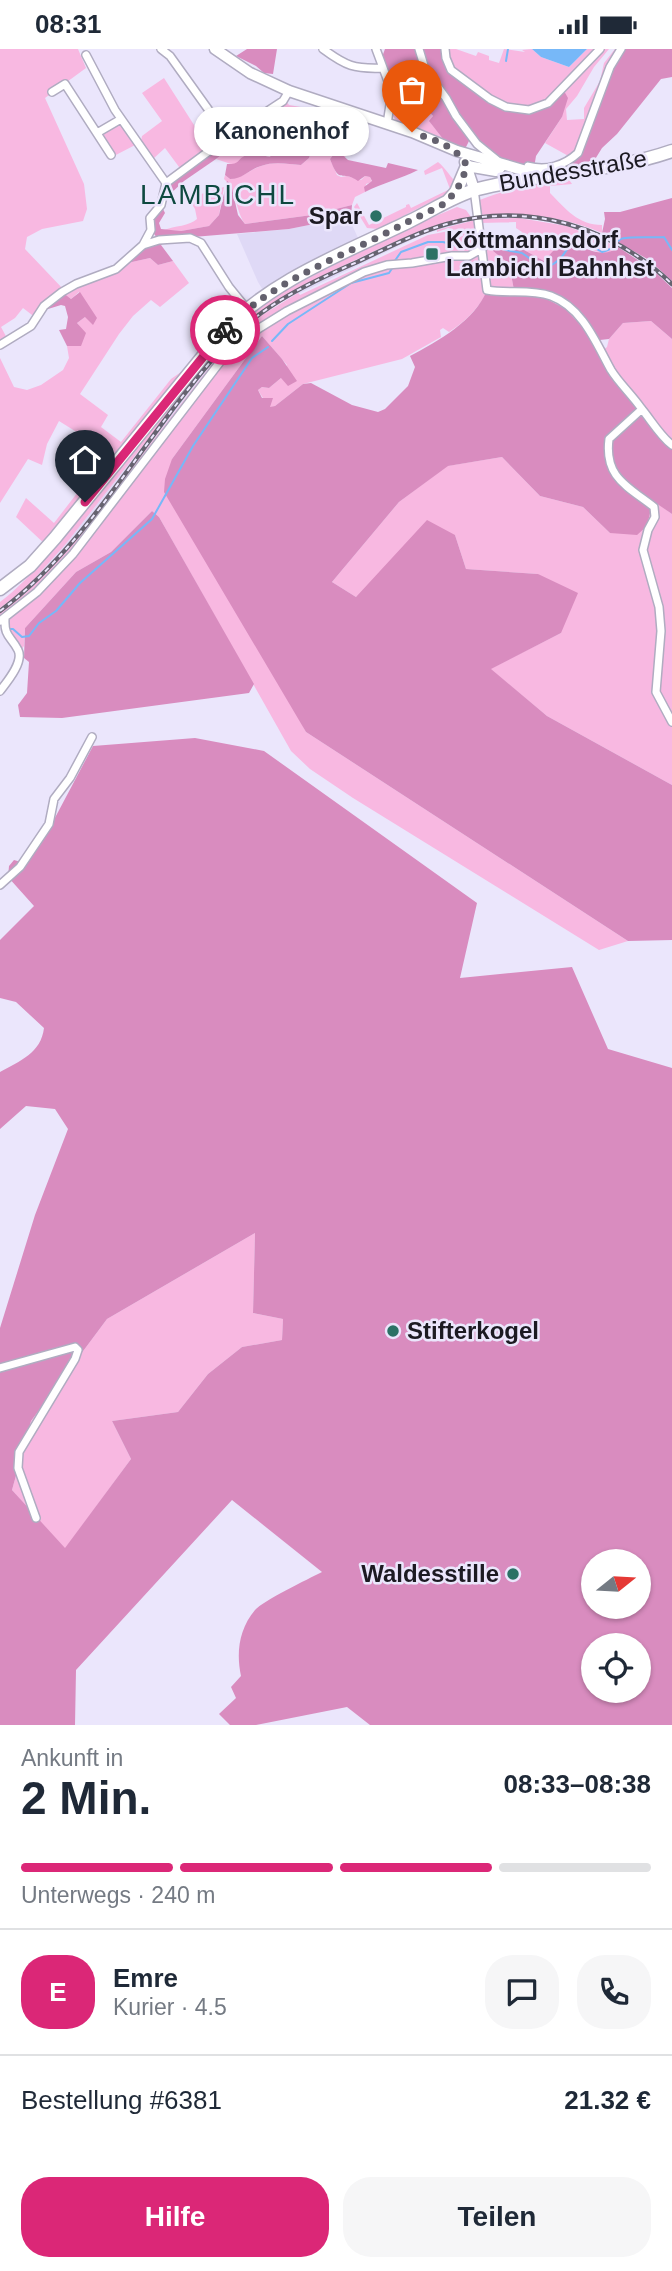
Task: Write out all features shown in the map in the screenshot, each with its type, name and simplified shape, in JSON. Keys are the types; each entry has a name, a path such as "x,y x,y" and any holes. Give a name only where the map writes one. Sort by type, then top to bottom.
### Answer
{"main road":[{"path":"215,49 250,73 289,91 433,140 457,151 530,174 549,176"},
{"path":"457,151 467,166 474,189"},
{"name":"Bundesstraße","path":"0,589 30,566 51,544 205,354 246,308 325,263 474,189 624,165 672,151"},
{"path":"467,166 496,171 501,164"},
{"path":"439,207 456,192 467,166"}],"street":[{"path":"161,49 170,56 228,137"},
{"path":"323,49 342,63 357,69 382,68"},
{"path":"376,49 392,92 387,124"},
{"path":"419,49 425,69 446,97 456,117 477,143 501,164 511,161 540,168 560,165 578,153 610,67 621,49"},
{"path":"445,49 451,70 490,99 506,107 530,110 548,103 600,49"},
{"path":"86,55 121,119 166,183"},
{"path":"52,92 65,84 111,155"},
{"path":"0,345 31,325 44,306 62,292 116,269 143,245 151,230 150,218 161,205 166,183 283,101 289,91"},
{"path":"97,134 121,119"},
{"path":"474,189 487,290 542,294 567,305 589,329 603,350 612,371 672,445"},
{"path":"151,230 159,240"},
{"path":"143,245 159,240 190,238 201,243 229,288 246,308"},
{"path":"0,691 19,656 7,635 3,620 37,592 73,554 220,362 258,328 354,276 394,265 470,255 483,248"},
{"path":"642,409 609,439 609,461 615,476 654,507 655,517 648,530 643,550 660,619 656,692 672,722"},
{"path":"0,885 20,867 49,824 54,799 71,778 92,737"},
{"path":"0,1368 49,1356 68,1348 75,1347 78,1350 19,1452 18,1468 36,1518"}],"shaded area":[{"path":"0,49 78,49 86,68 45,98 84,184 87,209 83,221 42,229 27,237 25,249 64,290 123,264 150,258 158,265 173,261 189,283 160,307 151,300 133,316 80,394 108,415 101,427 121,442 171,379 181,372 187,376 48,547 16,517 26,498 54,523 110,453 59,421 47,444 42,465 28,459 0,503 0,358 14,387 27,390 41,385 63,370 69,358 67,346 81,346 81,328 77,323 85,317 79,292 71,299 61,292 36,318 23,308 15,318 1,327 8,340 0,345"},
{"path":"247,49 277,49 273,74 264,73 236,56"},
{"path":"385,49 445,49 448,64 490,99 529,110 564,91 568,98 562,117 536,156 534,168 477,152 479,145 469,141 465,149 443,139 429,121 433,116 429,112 409,95 391,88 382,57"},
{"path":"445,49 456,49 476,56 478,52 499,63 504,49 525,52 522,50 532,49 541,57 569,67 587,49 609,49 566,109 567,120 584,119 584,108 600,81 604,63 615,49 621,49 585,137 572,158 545,143 562,117 540,108 506,107 451,70"},
{"path":"621,49 672,49 672,77 661,79 594,161 559,168 578,153"},
{"path":"164,78 210,150 182,171 165,148 153,159 141,141 142,136 162,121 142,93"},
{"path":"393,88 420,103 433,116 430,122 443,139 396,121 393,116 394,103 410,109 407,114 412,118 415,115 419,118 424,112 395,95"},
{"path":"286,98 290,98 286,101 289,105 318,110 313,135 290,130 270,157 254,155 234,165 216,159 254,129 264,126 268,117"},
{"path":"283,101 282,106 269,117 276,125 254,129 163,198 166,183"},
{"path":"121,119 139,143 112,157 97,133"},
{"path":"290,130 335,141 311,152 301,165 271,164 257,167 235,179 225,175 227,164 235,163 244,156 256,154 270,157 275,145"},
{"path":"339,131 351,134 345,158 337,150 330,159 337,175 361,180 365,176 370,177 372,182 366,184 365,192 355,197 352,205 312,215 245,224 231,189 224,179 225,175 230,179 235,178 271,164 301,165 311,152 325,142 332,142 333,140 327,139"},
{"path":"337,150 348,160 386,168 388,163 418,170 365,192 364,187 372,181 370,177 365,176 358,181 336,172 330,159"},
{"path":"438,162 457,182 448,193 378,229 367,228 354,207 357,203 369,225 406,205 409,204 411,208 450,189 442,168 425,175 424,171"},
{"path":"227,181 231,184 238,215 245,224 312,215 352,205 351,216 328,225 319,223 289,229 169,239 161,245 173,261 158,265 150,258 123,264 143,245 158,239 151,230 150,222 161,205 165,213 159,223 161,229 181,231 209,226 219,215"},
{"path":"570,181 572,184 550,186 550,193 579,219 602,225 602,233 542,217 479,215 477,201 489,196 523,187"},
{"path":"224,187 219,215 209,226 181,231 164,230 186,225 197,219 195,209 188,198"},
{"path":"672,198 672,281 649,260 602,233 604,212 620,212"},
{"path":"457,207 466,210 471,217 417,232 324,275 285,296 250,321 215,354 65,545 25,589 0,608 0,602 50,554 233,328 274,296 398,232"},
{"path":"499,214 559,219 614,238 611,243 567,226 533,219 479,219 424,234 279,303 244,330 218,356 69,549 27,592 0,613 0,608 25,589 65,545 215,354 250,319 299,287 420,231 459,219"},
{"path":"348,216 358,238 350,250 266,295 237,234 319,223 328,225"},
{"path":"519,218 567,226 618,247 606,253 584,246 544,261 515,245 522,232 516,228 516,222 480,223 481,234 491,238 493,251 509,264 514,290 484,297 459,325 449,332 443,328 440,330 441,337 402,359 303,384 269,408 258,390 262,387 269,388 281,378 287,365 262,336 172,459 306,732 628,941 599,950 353,798 310,769 291,751 159,517 152,511 111,552 76,572 25,628 24,646 19,652 0,621 0,613 27,592 69,549 218,356 259,317 298,293 300,295 428,235 449,231 451,239 463,236 461,229 437,230 479,219"},
{"path":"491,238 515,245 544,261 563,240 605,253 618,247 653,270 672,288 672,339 651,321 623,323 609,339 600,340 582,314 565,300 545,293 514,290 509,264 493,251"},
{"path":"487,290 541,296 566,309 603,350 612,371 670,444 672,439 672,514 653,501 647,526 637,535 610,533 583,507 540,496 502,457 448,466 399,502 332,582 356,597 427,520 455,535 466,569 538,574 578,593 561,633 491,669 547,716 672,785 672,940 628,941 306,732 164,492 172,459 262,336 297,381 288,386 281,378 269,388 262,387 258,390 262,398 273,398 270,407 303,384 311,383 352,405 378,412 385,409 408,386 415,367 410,356 444,337 465,321"},
{"path":"62,292 71,299 80,292 97,318 93,325 85,317 77,323 86,333 81,346 67,346 59,330 66,329 68,317 65,306 48,309 46,305"},
{"path":"651,321 672,339 670,445 612,371 603,350 623,323"},
{"path":"502,457 540,496 583,507 610,533 647,526 653,500 672,514 672,785 547,716 490,669 561,633 538,574 466,569 455,535 356,597 332,582 399,502 447,466"},
{"path":"152,511 159,517 254,684 249,693 62,718 20,717 18,705 27,693 29,662 24,658 25,628 76,572 111,552"},
{"path":"195,738 264,751 477,903 460,978 572,967 608,1049 672,1068 672,1725 370,1725 347,1707 256,1725 230,1725 219,1714 236,1698 231,1687 241,1676 240,1641 245,1625 255,1610 267,1601 322,1572 232,1500 76,1670 75,1725 0,1725 0,1328 35,1215 68,1129 55,1109 26,1106 0,1129 0,1072 34,1050 44,1028 16,1002 0,998 0,940 34,906 8,877 9,866 14,860 21,862 48,831 93,746","holes":["255,1233 253,1313 283,1319 282,1340 242,1347 208,1374 178,1412 112,1421 131,1459 65,1548 12,1490 31,1421 107,1319"]},
{"path":"255,1233 253,1313 283,1319 282,1340 242,1347 208,1374 178,1412 112,1421 131,1459 65,1549 12,1490 31,1421 107,1319"}],"water":[{"path":"532,49 587,49 569,67 541,57"}],"waterway":[{"path":"506,61 508,49"},
{"path":"484,241 522,253 547,267 560,259 573,242 584,236 588,237 593,247 602,252 621,239 634,237 664,237 672,250"},
{"path":"394,262 401,252 428,242 443,242 462,247 477,242"},
{"path":"272,341 288,324 351,283 389,273 393,267"},
{"path":"9,629 22,637 29,636 39,623 56,611 80,583 152,519 193,446 252,358 268,347"}],"railway":[{"path":"0,611 34,582 94,516 175,406 233,337 260,314 290,294 322,278 435,228 478,218 508,216 568,224 596,234 623,247 672,284"}],"way so far":[{"path":"225,330 246,308 267,295 451,199 463,177 467,166 465,162 457,151 412,132"}],"place":[{"name":"Kanonenhof","path":"412,132"},
{"name":"Spar","path":"376,216"},
{"name":"Köttmannsdorf Lambichl Bahnhst","path":"432,254"},
{"name":"Stifterkogel","path":"393,1331"},
{"name":"Waldesstille","path":"513,1574"}],"district":[{"name":"LAMBICHL","path":"218,194"}],"route":[{"path":"85,502 225,330"}]}
